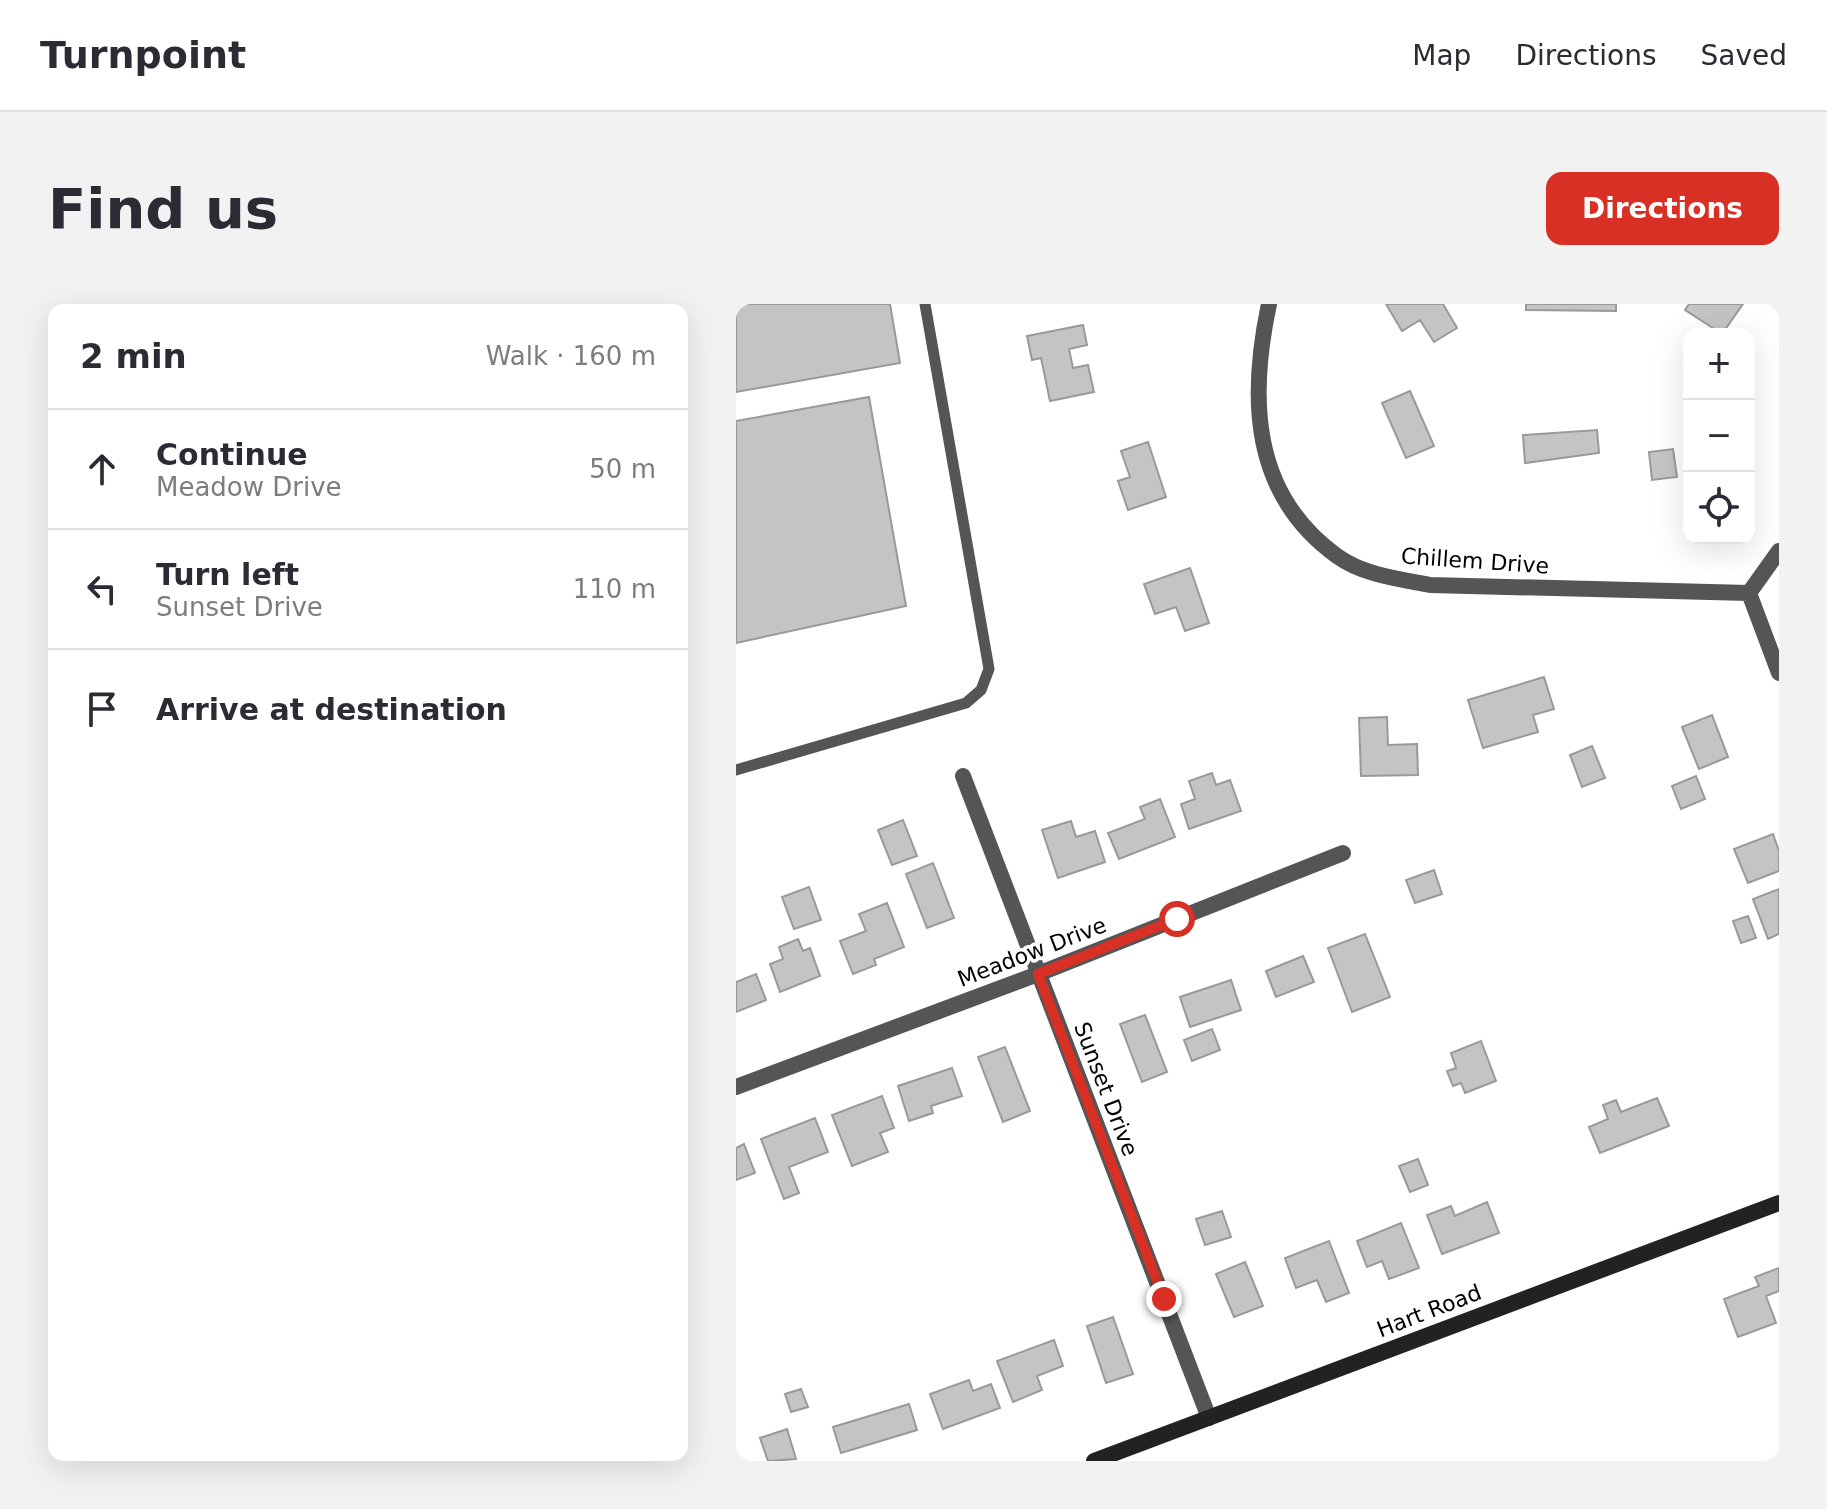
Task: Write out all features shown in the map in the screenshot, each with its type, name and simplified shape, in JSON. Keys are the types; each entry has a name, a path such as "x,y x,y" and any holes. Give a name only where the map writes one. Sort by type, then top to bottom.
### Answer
{"street":[{"name":"Chillem Drive","path":"1269,304 1256,400 1266,458 1277,485 1303,524 1338,556 1380,576 1430,585 1749,593"},
{"path":"1779,551 1749,593 1779,673"},
{"name":"Sunset Drive","path":"963,776 1209,1418"},
{"name":"Meadow Drive","path":"736,1087 1038,974 1343,853"},
{"name":"Hart Road","path":"1094,1461 1779,1203"}],"lane":[{"path":"736,770 966,703 981,690 989,669 925,304"}],"building":[{"path":"736,304 890,304 900,363 736,392"},
{"path":"1386,304 1443,304 1457,328 1434,342 1420,320 1402,331"},
{"path":"1526,304 1616,304 1616,311 1526,310"},
{"path":"1689,304 1743,304 1726,328 1713,328 1685,310"},
{"path":"1083,325 1087,345 1069,349 1073,368 1088,365 1094,392 1050,401 1041,358 1032,360 1027,336"},
{"path":"1410,391 1434,446 1406,458 1382,403"},
{"path":"869,397 906,606 736,643 736,421"},
{"path":"1597,430 1599,453 1525,463 1523,435"},
{"path":"1148,442 1166,497 1128,510 1118,481 1130,477 1121,451"},
{"path":"1673,449 1677,477 1652,480 1649,452"},
{"path":"1190,568 1209,623 1185,631 1176,607 1155,614 1144,584"},
{"path":"1544,677 1554,709 1533,715 1538,732 1483,748 1468,700"},
{"path":"1712,715 1728,757 1699,769 1682,727"},
{"path":"1387,717 1388,745 1417,744 1418,775 1361,776 1359,718"},
{"path":"1592,746 1605,778 1582,787 1570,755"},
{"path":"1212,773 1216,785 1230,780 1241,811 1189,829 1181,804 1195,799 1189,781"},
{"path":"1696,776 1705,799 1681,809 1672,786"},
{"path":"1160,799 1175,837 1119,859 1108,833 1145,819 1140,807"},
{"path":"903,820 917,856 892,865 878,830"},
{"path":"1071,821 1076,837 1095,831 1105,862 1058,878 1042,830"},
{"path":"1773,834 1779,851 1779,871 1748,883 1734,849"},
{"path":"933,863 954,918 927,928 906,874"},
{"path":"1434,870 1442,894 1415,903 1406,880"},
{"path":"809,887 821,920 794,929 782,897"},
{"path":"1779,889 1779,934 1768,939 1753,899"},
{"path":"887,903 904,947 874,959 876,965 853,974 840,941 866,931 859,914"},
{"path":"1748,916 1756,938 1741,943 1733,921"},
{"path":"1365,934 1390,997 1352,1012 1328,948"},
{"path":"798,939 803,951 810,948 820,976 780,992 770,964 783,959 779,947"},
{"path":"1303,956 1314,982 1276,997 1266,971"},
{"path":"756,974 766,1000 736,1012 736,982"},
{"path":"1231,980 1241,1010 1190,1027 1180,997"},
{"path":"1145,1015 1167,1072 1142,1082 1120,1024"},
{"path":"1212,1029 1220,1050 1192,1061 1184,1040"},
{"path":"1481,1041 1496,1081 1465,1093 1461,1083 1453,1086 1447,1071 1456,1068 1451,1053"},
{"path":"1005,1047 1030,1111 1003,1122 978,1057"},
{"path":"952,1068 962,1096 931,1106 933,1113 909,1121 898,1086"},
{"path":"882,1096 894,1128 880,1133 888,1152 852,1166 832,1115"},
{"path":"1657,1098 1669,1126 1600,1153 1589,1127 1608,1119 1603,1105 1616,1100 1621,1112"},
{"path":"815,1118 828,1152 789,1167 799,1193 784,1199 761,1139"},
{"path":"744,1144 755,1173 736,1180 736,1148"},
{"path":"1418,1159 1428,1185 1410,1192 1399,1166"},
{"path":"1487,1202 1499,1233 1442,1254 1427,1215 1451,1206 1455,1216"},
{"path":"1222,1211 1231,1237 1205,1245 1196,1219"},
{"path":"1401,1223 1419,1268 1389,1279 1382,1261 1367,1267 1357,1241"},
{"path":"1329,1241 1349,1293 1326,1302 1317,1280 1296,1288 1285,1258"},
{"path":"1245,1262 1263,1306 1234,1317 1216,1274"},
{"path":"1779,1268 1779,1291 1766,1296 1776,1323 1738,1337 1724,1299 1759,1286 1755,1277"},
{"path":"1113,1317 1133,1374 1106,1383 1087,1326"},
{"path":"1054,1340 1063,1366 1037,1376 1042,1390 1013,1402 997,1361"},
{"path":"969,1380 973,1391 991,1384 1000,1408 943,1429 930,1394"},
{"path":"801,1389 808,1407 791,1412 785,1394"},
{"path":"909,1404 917,1430 841,1453 833,1427"},
{"path":"787,1429 796,1459 768,1461 760,1438"}],"route":[{"path":"1164,1299 1038,974 1177,919"}]}
